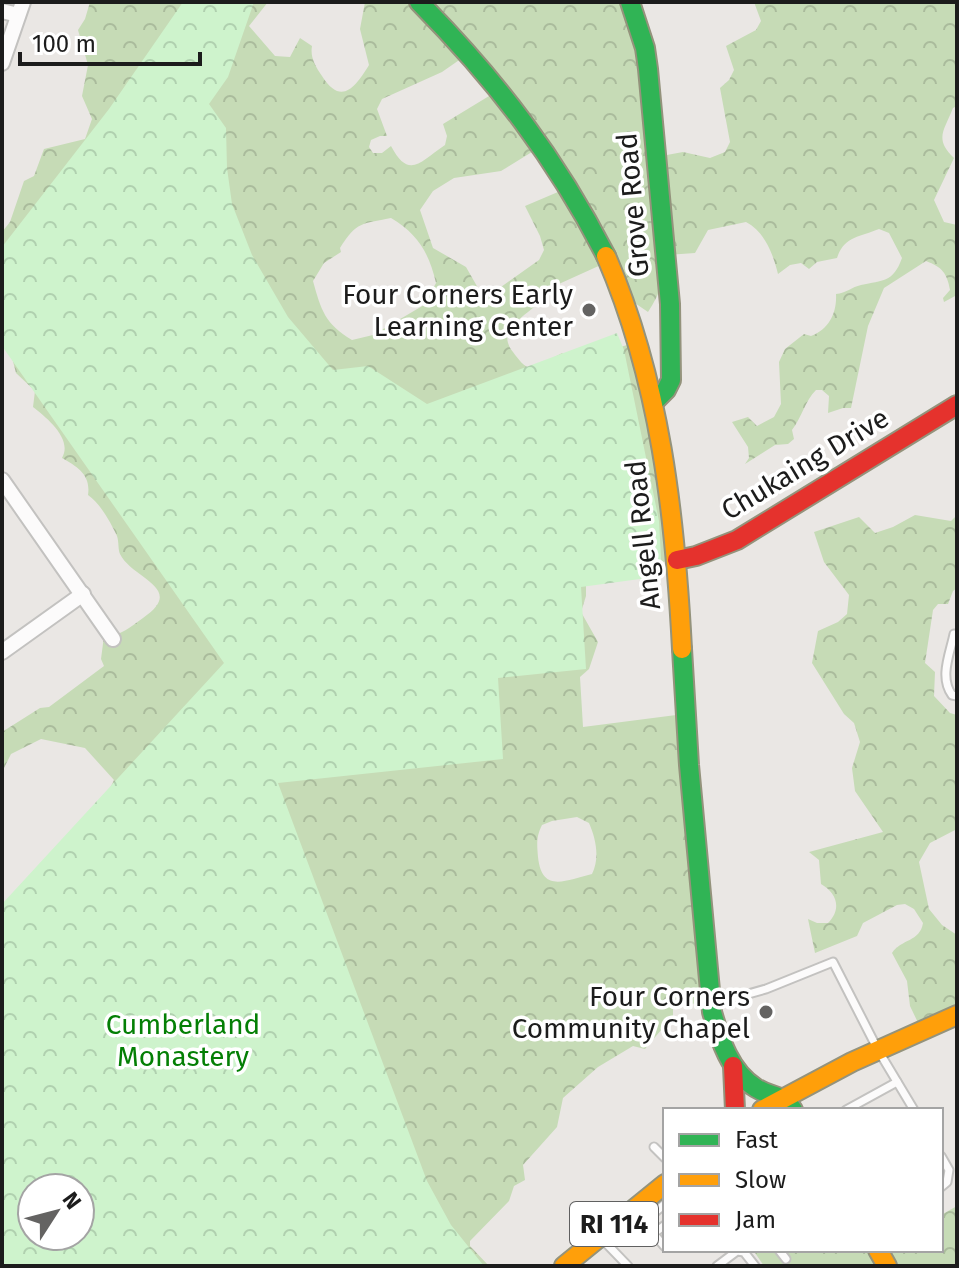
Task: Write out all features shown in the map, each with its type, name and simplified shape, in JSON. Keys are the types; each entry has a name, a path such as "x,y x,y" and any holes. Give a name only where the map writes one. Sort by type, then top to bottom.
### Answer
{"main road":[{"name":"Angell Road","path":"419,2 491,76 534,133 570,189 620,292 643,355 655,401 669,483 677,560 687,738 711,1005 733,1066 752,1087 789,1104"},
{"name":"Grove Road","path":"630,2 645,48 648,69 670,304 671,380 655,401"},
{"name":"Chukaing Drive","path":"677,560 737,540 957,405"},
{"path":"789,1104 878,1050 957,1015"},
{"path":"733,1066 735,1108"},
{"name":"RI 114","path":"565,1266 599,1236 638,1215 663,1186"}],"street":[{"path":"2,11 20,8 2,63"},
{"path":"2,480 113,639"},
{"path":"2,652 83,594"}],"lane":[{"path":"954,634 945,685 952,695 957,696"},
{"path":"711,1005 766,989 833,962 878,1050 913,1108"},
{"path":"850,1108 897,1082"},
{"path":"654,1147 663,1156"},
{"path":"943,1160 949,1170 947,1182 943,1185"},
{"path":"663,1205 638,1215 663,1245"},
{"path":"653,1234 663,1226"},
{"path":"599,1236 628,1266"},
{"path":"717,1266 736,1252"},
{"path":"781,1252 786,1259"}],"green space":[{"path":"90,2 268,2 249,26 275,56 290,57 300,38 312,46 312,58 319,72 329,85 342,92 358,81 369,65 360,29 365,2 623,2 635,26 656,157 683,152 710,158 725,152 730,142 720,88 734,70 726,46 756,30 761,21 754,2 957,2 957,106 953,108 943,134 944,145 954,158 934,200 944,222 957,225 957,295 944,302 943,298 950,290 947,279 940,268 926,261 884,288 868,326 851,408 828,413 829,396 822,390 816,390 792,430 794,439 788,444 775,445 745,464 749,458 748,447 732,422 748,417 757,426 774,417 781,404 779,362 785,349 804,334 811,336 827,325 835,308 836,294 886,279 899,266 902,258 889,233 879,229 848,241 837,258 817,262 809,269 801,263 790,265 778,274 771,251 753,226 746,222 708,230 695,253 667,255 662,285 648,312 626,297 603,264 550,288 512,326 508,334 513,352 532,369 562,353 575,362 633,343 636,346 673,557 662,563 641,558 586,577 586,596 581,612 598,642 589,669 580,677 583,727 684,714 703,1003 673,1005 673,1016 645,1049 633,1046 598,1067 563,1098 557,1127 523,1165 525,1180 514,1186 509,1201 470,1241 470,1246 489,1266 37,1266 34,1252 96,1252 96,1172 19,1172 2,1082 86,837 114,780 85,748 41,739 11,754 2,772 2,732 40,708 49,707 104,666 101,659 104,636 115,635 129,628 155,608 160,599 152,584 126,563 120,554 112,525 88,495 85,477 78,468 62,458 64,444 61,436 33,407 35,391 16,373 8,342 2,334 2,232 10,222 24,181 34,176 44,149 85,139 92,119 82,96 88,65 78,30","holes":["465,56 494,93 443,124 447,136 445,145 415,165 404,163 391,146 382,153 373,153 369,147 371,140 387,136 377,109 382,99 442,72","540,147 565,189 525,206 544,250 539,260 494,292 478,288 466,267 433,248 420,210 433,191 454,178 501,171","391,218 415,238 426,253 436,283 424,305 373,335 352,340 325,315 313,281 324,263 341,252 340,248 356,228","577,817 589,823 596,848 592,874 557,882 544,876 538,857 538,837 542,825"]},
{"name":"Cumberland Monastery","path":"183,2 254,2 228,77 209,104 226,128 232,204 252,255 288,317 333,370 368,366 427,404 617,333 624,350 659,521 662,576 581,587 586,669 498,678 503,759 278,783 427,1181 451,1225 484,1266 2,1266 2,904 224,663 2,346 2,247 109,109"},
{"path":"915,515 951,521 957,515 957,588 948,604 938,604 933,610 925,663 935,672 934,696 950,713 957,715 957,829 930,843 919,862 929,909 942,925 957,935 957,1016 922,1031 910,1006 907,981 892,953 921,929 923,923 914,909 905,904 897,905 863,923 857,936 815,953 808,919 828,923 836,907 831,892 821,884 819,860 809,852 883,832 855,791 852,768 860,742 854,723 844,714 812,663 818,631 847,614 849,595 824,562 814,532 859,517 875,533"},
{"path":"957,1206 957,1266 764,1266 754,1252 943,1252 943,1214"}],"traffic: fast":[{"path":"419,2 474,61 523,122 567,186 606,256"},
{"path":"630,2 645,48 648,69 670,304 671,380 655,401"},
{"path":"682,649 689,765 712,1012 723,1044 739,1073 756,1088 781,1098 791,1108"}],"traffic: slow":[{"path":"606,256 640,351 662,449 675,548 682,649"},
{"path":"766,1108 852,1062 957,1015"},
{"path":"564,1266 663,1186"},
{"path":"879,1252 887,1266"}],"traffic: jam":[{"path":"677,560 737,540 957,405"},
{"path":"733,1066 735,1108"}],"place":[{"name":"Four Corners Early Learning Center","path":"589,310"},
{"name":"Four Corners Community Chapel","path":"766,1012"}]}
